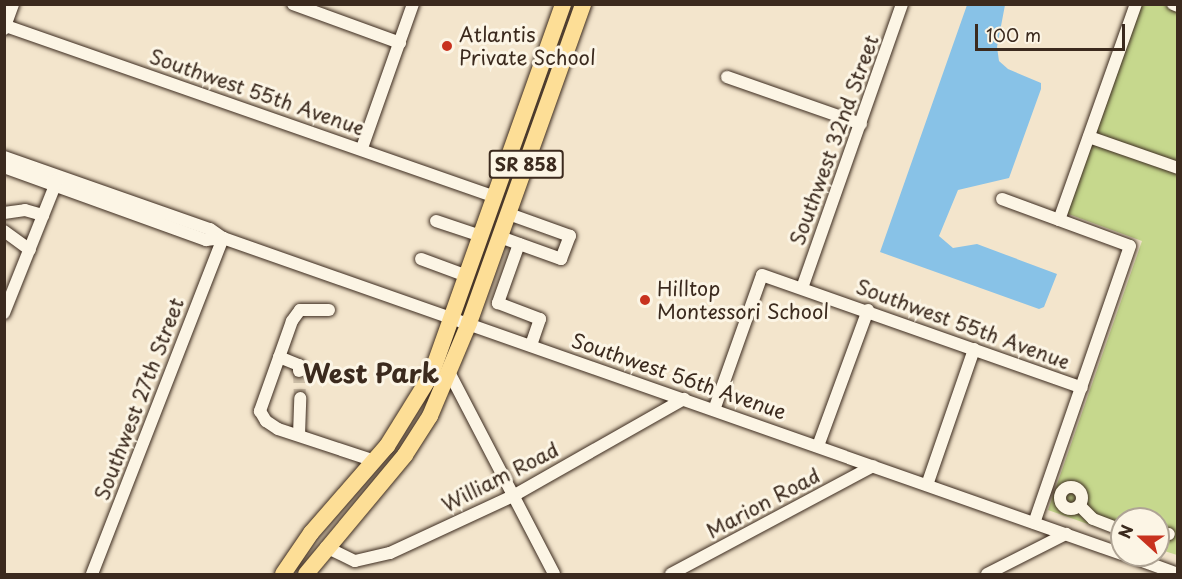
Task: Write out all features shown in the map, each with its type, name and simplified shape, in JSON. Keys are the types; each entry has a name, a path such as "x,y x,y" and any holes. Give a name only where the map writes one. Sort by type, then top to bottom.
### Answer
{"main road":[{"name":"SR 858","path":"283,574 375,461 414,408 431,375 563,4"},
{"name":"SR 858","path":"306,574 326,547 405,455 430,416 450,374 469,323 583,4"},
{"path":"326,547 334,509"}],"street":[{"path":"5,27 13,4"},
{"path":"293,4 399,43"},
{"path":"362,148 413,4"},
{"name":"Southwest 32nd Street","path":"802,288 902,4"},
{"path":"1059,220 1136,4"},
{"path":"1173,4 1178,6"},
{"name":"Southwest 55th Avenue","path":"5,27 362,148 495,197"},
{"path":"727,77 861,124"},
{"path":"1089,137 1178,168"},
{"name":"Southwest 56th Avenue","path":"4,157 57,181"},
{"name":"Southwest 56th Avenue","path":"4,167 57,181 210,229 223,238 1110,549"},
{"path":"4,313 57,181"},
{"path":"1002,199 1130,246 1035,523"},
{"path":"4,213 25,210 44,215"},
{"path":"500,237 561,259 570,236 509,214"},
{"path":"436,220 481,236"},
{"path":"4,231 30,250"},
{"name":"Southwest 27th Street","path":"92,574 223,238"},
{"path":"519,244 498,303 540,319 531,345"},
{"path":"421,259 467,276"},
{"name":"Southwest 55th Avenue","path":"714,410 762,275 868,310 1082,388"},
{"path":"329,310 300,310 279,357 260,411 266,422 375,461"},
{"path":"818,446 868,310"},
{"path":"927,484 974,349"},
{"path":"279,357 299,365 299,371"},
{"path":"450,374 554,574"},
{"path":"299,435 300,398"},
{"name":"William Road","path":"326,547 355,561 390,553 513,496 684,399"},
{"name":"Marion Road","path":"671,574 873,466"},
{"path":"1080,506 1094,519 1110,525"},
{"path":"1086,541 1094,519"},
{"path":"987,574 1066,534"},
{"name":"Southwest 56th Avenue","path":"1159,567 1178,574"}],"green space":[{"path":"1136,5 1162,5 1178,10 1177,555 1170,553 1170,507 1110,507 1110,532 1048,510 1142,241 1063,212"}],"water":[{"path":"967,5 1005,5 997,47 999,61 1008,69 1041,83 1041,89 1009,178 958,190 939,236 953,248 977,244 1057,274 1044,307 1039,309 880,252"}],"tunnel":[{"path":"299,371 300,398"}],"place":[{"name":"Atlantis Private School","path":"447,46"},
{"name":"Hilltop Montessori School","path":"645,300"}],"district":[{"name":"West Park","path":"371,373"}]}
